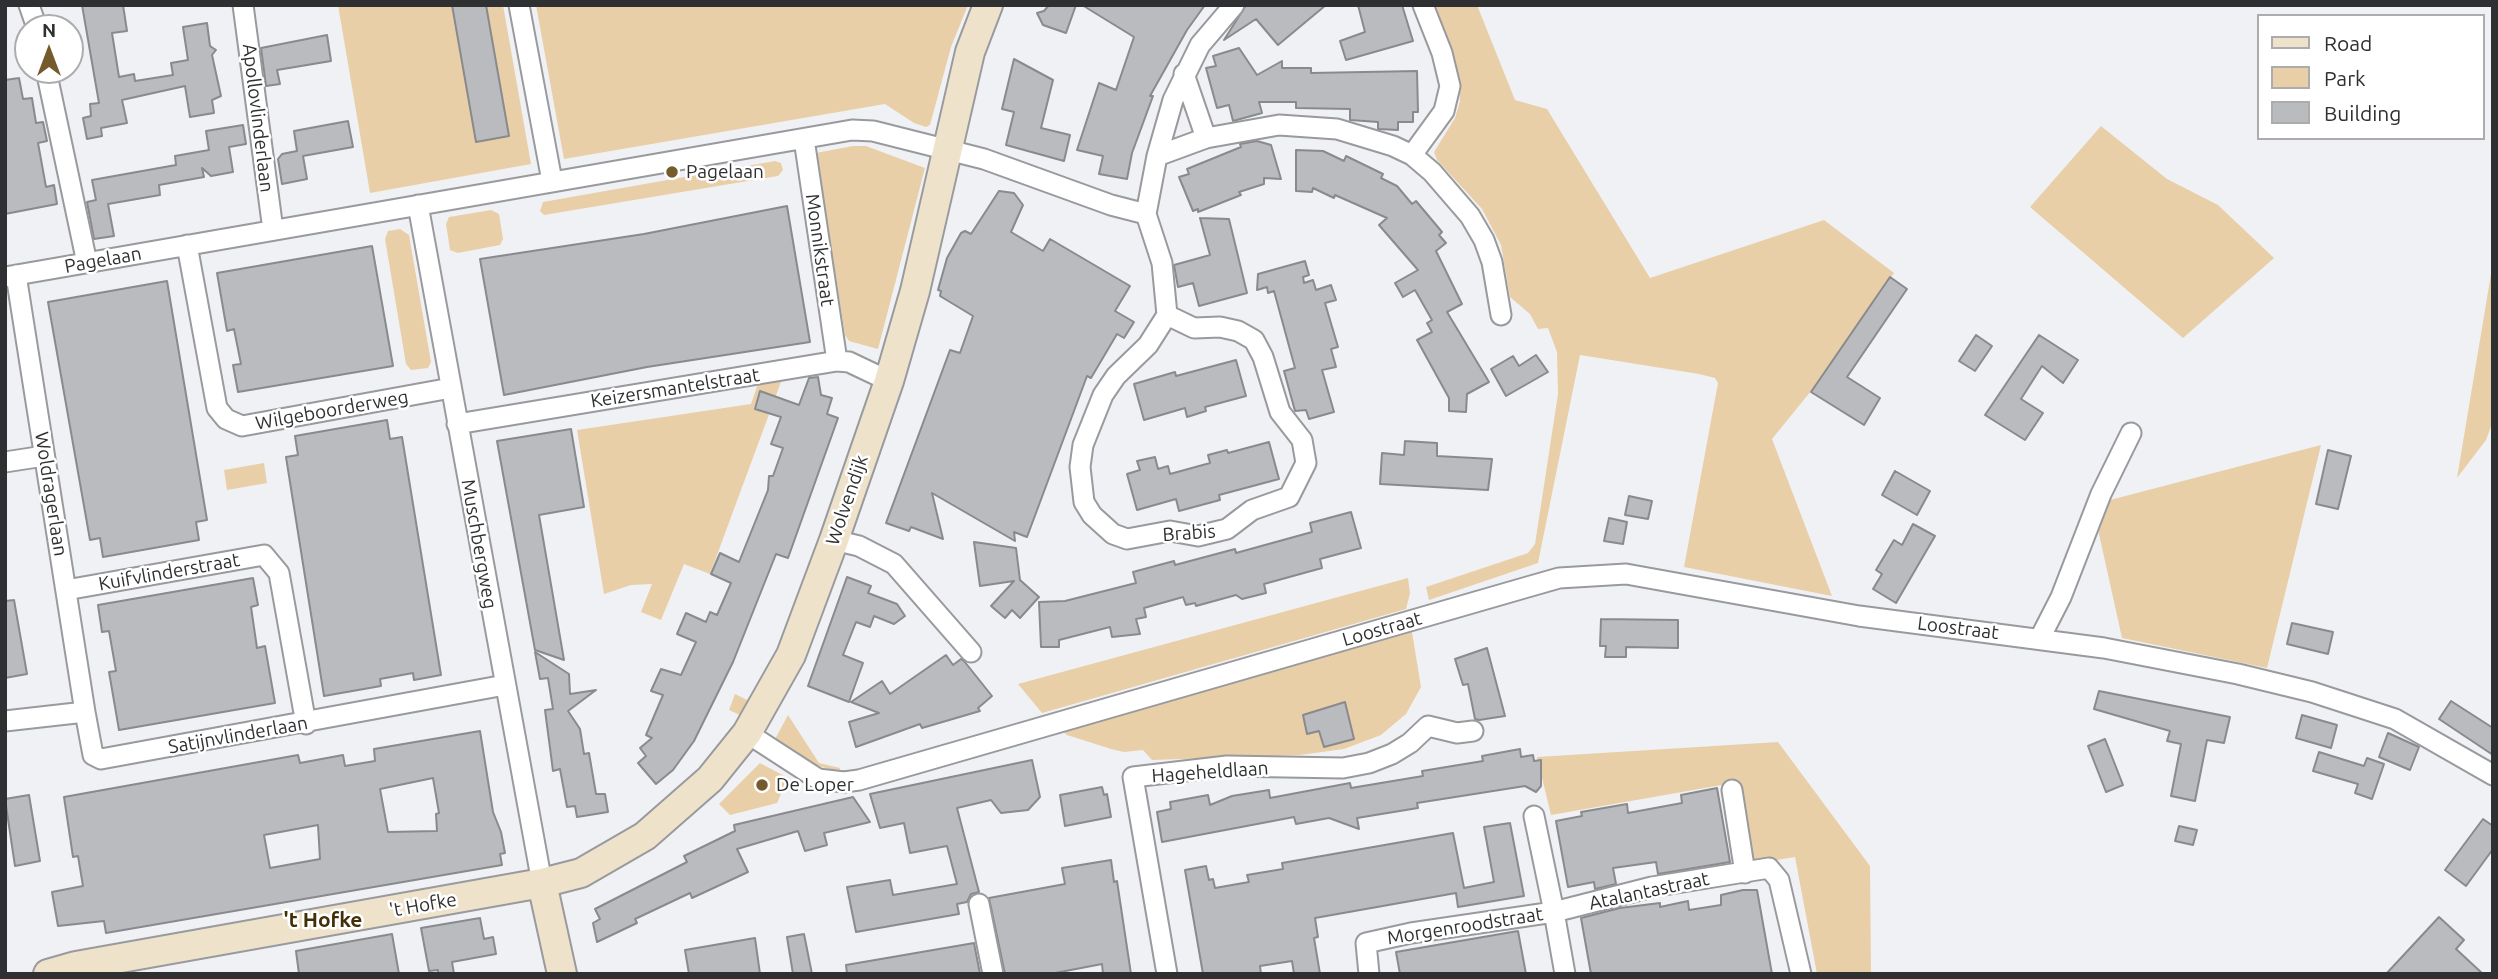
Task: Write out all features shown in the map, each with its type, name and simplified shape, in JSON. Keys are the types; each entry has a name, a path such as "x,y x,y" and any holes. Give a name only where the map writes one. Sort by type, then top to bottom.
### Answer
{"street":[{"name":"Apollovlinderlaan","path":"243,5 273,230"},
{"path":"519,5 552,181"},
{"name":"Wolvendijk","path":"542,883 581,873 645,836 710,779 747,733 791,655 889,381 915,291 970,52 988,5"},
{"path":"1167,315 1165,281 1146,214 1157,156 1184,74 1200,45 1234,5"},
{"path":"1412,155 1444,111 1450,86 1442,53 1423,5"},
{"path":"1184,74 1206,138"},
{"path":"49,84 87,263"},
{"path":"1157,156 1206,138 1247,129 1306,125 1367,136 1412,155 1447,189 1484,240 1494,272 1501,315"},
{"name":"Pagelaan","path":"11,276 852,130 873,131 946,150"},
{"name":"Monnikstraat","path":"804,138 836,361"},
{"path":"946,150 984,159 1111,205 1146,214"},
{"name":"Muschbergweg","path":"418,205 542,883"},
{"name":"Wilgeboorderweg","path":"187,245 217,408 226,419 242,426 451,388"},
{"name":"Woldragerlaan","path":"11,276 44,456 85,712"},
{"name":"Brabis","path":"1167,315 1194,328 1229,329 1254,340 1263,357 1280,412 1302,440 1306,463 1289,497 1252,510 1227,529 1198,536 1170,531 1127,539 1103,527 1084,502 1080,467 1083,445 1110,385 1148,345 1167,315"},
{"name":"Keizersmantelstraat","path":"457,424 836,361 849,362 889,381"},
{"path":"2040,638 2061,597 2101,494 2131,433"},
{"path":"5,462 44,456"},
{"path":"834,540 859,547 894,564 971,652"},
{"name":"Kuifvlinderstraat","path":"66,590 264,555 279,573 306,724"},
{"name":"Loostraat","path":"747,733 818,779 844,782 859,780 1524,588 1592,574 1656,578 1859,616 2040,638 2169,659 2360,706 2436,740 2493,775"},
{"name":"Satijnvlinderlaan","path":"85,712 93,755 101,759 306,724 505,685"},
{"path":"5,722 85,712"},
{"name":"Hageheldlaan","path":"1167,974 1133,777 1227,766 1343,768 1369,763 1392,754 1410,743 1428,726 1457,733 1473,731"},
{"path":"1732,790 1745,873"},
{"name":"Morgenroodstraat","path":"1534,816 1565,974"},
{"name":"Atalantastraat","path":"1554,912 1652,887 1769,868 1779,880 1801,974"},
{"path":"542,883 562,974"},
{"name":"'t Hofke","path":"48,974 76,966 542,883"},
{"path":"979,904 993,974"},
{"name":"Morgenroodstraat","path":"1369,974 1366,943 1411,933 1554,912"}],"green space":[{"path":"338,5 503,5 531,164 370,193"},
{"path":"536,5 968,5 951,47 930,125 926,127 914,123 885,104 564,159"},
{"path":"1432,5 1477,5 1515,100 1547,109 1650,278 1824,220 1894,273 1811,391 1772,439 1832,596 1684,567 1718,383 1715,378 1699,374 1580,355 1538,563 1429,600 1426,587 1528,553 1535,544 1558,394 1557,352 1548,328 1538,329 1530,314 1510,297 1501,245 1482,209 1437,160 1434,152 1455,118 1460,101 1458,78 1451,52"},
{"path":"2101,126 2167,179 2218,205 2274,258 2183,338 2030,207"},
{"path":"866,146 925,168 878,349 849,341 845,335 816,153"},
{"path":"775,161 781,163 783,170 778,176 544,215 540,211 543,202"},
{"path":"491,210 499,214 503,239 500,245 458,253 450,250 446,224 449,217"},
{"path":"400,229 409,235 431,362 428,368 411,370 406,364 385,239 388,231"},
{"path":"2493,262 2493,421 2486,440 2457,478"},
{"path":"785,371 710,574 684,564 661,620 641,612 652,584 631,585 604,594 577,430 751,404 761,375"},
{"path":"2321,445 2267,668 2122,638 2097,525 2110,500"},
{"path":"264,463 267,483 227,490 224,470"},
{"path":"1408,578 1410,593 1406,609 1042,713 1018,684"},
{"path":"1412,632 1421,687 1406,714 1381,735 1344,749 1300,755 1152,760 1143,750 1124,752 1111,749 1067,735 1059,728 1201,692"},
{"path":"735,694 751,702 744,717 729,710"},
{"path":"788,715 819,763 840,768 839,772 808,763 774,741"},
{"path":"1778,742 1870,866 1871,974 1817,974 1795,857 1752,864 1739,782 1551,815 1537,757"},
{"path":"760,763 788,778 777,803 730,815 719,804"}],"building":[{"path":"82,5 123,5 127,31 112,33 119,77 134,74 135,81 173,75 171,63 188,60 183,27 207,23 210,46 216,50 212,55 221,96 212,100 214,113 190,117 185,86 122,100 127,123 101,128 102,136 87,139 83,118 91,116 90,104 99,103"},
{"path":"452,5 486,5 509,136 476,142"},
{"path":"1049,5 1076,5 1066,33 1043,25 1037,13 1044,11"},
{"path":"1082,5 1205,5 1187,30 1150,96 1153,96 1132,153 1127,179 1099,174 1103,156 1077,150 1099,83 1116,90 1134,37"},
{"path":"1246,5 1326,5 1278,45 1256,19 1224,40"},
{"path":"1358,5 1402,5 1413,41 1346,60 1340,41 1365,32"},
{"path":"327,35 331,61 277,70 280,84 266,86 261,48"},
{"path":"1239,48 1257,75 1282,61 1282,68 1311,68 1311,73 1417,71 1418,112 1413,112 1413,122 1398,122 1398,130 1378,129 1378,122 1350,120 1350,109 1296,108 1296,102 1259,102 1262,113 1233,121 1229,105 1217,108 1206,68 1216,66 1213,56"},
{"path":"1014,59 1053,80 1041,128 1070,135 1064,161 1006,145 1014,112 1002,109"},
{"path":"14,79 14,84 20,84 23,99 32,98 36,123 43,122 47,141 38,143 46,187 54,185 57,204 5,214 5,80"},
{"path":"348,121 353,147 303,156 307,179 282,184 278,159 282,154 297,151 294,131"},
{"path":"243,125 246,144 229,147 233,172 211,176 202,168 204,177 159,185 160,195 108,204 114,236 94,239 87,202 96,200 92,180 176,165 175,156 209,150 206,131"},
{"path":"1257,141 1271,145 1281,179 1264,178 1264,184 1239,192 1241,195 1198,212 1198,209 1193,211 1179,177 1189,174 1187,169 1241,147 1240,144"},
{"path":"1296,150 1323,151 1344,161 1346,156 1383,174 1381,178 1397,186 1412,204 1416,201 1442,232 1439,235 1446,243 1436,251 1462,304 1447,312 1489,382 1467,394 1466,412 1449,411 1449,398 1417,340 1432,332 1427,323 1432,320 1415,290 1403,297 1395,283 1418,270 1379,225 1387,218 1313,188 1312,192 1296,191"},
{"path":"999,191 1014,193 1023,205 1011,232 1043,251 1050,239 1130,286 1115,311 1134,322 1124,338 1117,334 1091,378 1087,376 1027,537 1014,532 1015,541 932,493 943,539 911,527 909,531 886,523 950,350 960,353 973,316 940,296 941,291 938,290 947,258 961,233 965,231 971,234"},
{"path":"787,206 810,342 647,367 504,395 480,259 644,234"},
{"path":"1200,218 1229,219 1247,293 1199,306 1193,283 1178,287 1174,265 1210,255"},
{"path":"372,246 393,366 238,392 233,365 241,364 234,329 227,331 217,273"},
{"path":"1305,261 1309,275 1303,277 1304,283 1313,280 1316,290 1331,285 1336,300 1325,303 1338,347 1331,349 1336,367 1322,370 1334,412 1309,419 1306,410 1295,411 1284,371 1295,368 1274,291 1268,293 1267,287 1257,290 1258,274"},
{"path":"1890,277 1907,289 1847,377 1880,398 1864,425 1811,392"},
{"path":"167,281 207,520 196,522 199,540 103,557 100,538 90,540 48,302"},
{"path":"1976,335 1992,346 1975,371 1959,361"},
{"path":"2039,335 2078,360 2063,383 2042,366 2021,399 2043,413 2025,440 1985,415"},
{"path":"1536,355 1548,372 1506,396 1491,369 1513,356 1519,366"},
{"path":"1236,360 1246,396 1205,407 1206,411 1187,417 1185,408 1144,420 1134,384 1175,372 1176,376"},
{"path":"818,377 821,395 832,398 827,414 838,418 788,558 776,554 733,662 694,741 673,770 656,784 638,763 646,756 640,748 652,738 646,735 663,695 651,691 661,669 681,675 696,642 677,634 686,613 706,622 710,612 717,615 731,583 711,574 720,553 739,562 768,490 769,476 773,476 783,448 771,444 781,417 755,409 760,391 799,405 809,378"},
{"path":"387,420 390,439 402,437 441,675 414,680 413,673 380,679 381,686 324,696 286,457 298,455 295,436"},
{"path":"571,429 584,507 539,515 564,660 535,650 497,441"},
{"path":"1405,441 1437,443 1437,456 1492,459 1488,490 1380,484 1382,453 1404,455"},
{"path":"1269,442 1279,479 1219,495 1220,500 1179,511 1176,499 1137,510 1127,474 1140,470 1137,461 1155,457 1158,469 1168,466 1170,474 1210,463 1208,455 1227,450 1228,453"},
{"path":"2328,450 2351,456 2338,509 2316,504"},
{"path":"1895,471 1930,491 1917,515 1882,495"},
{"path":"1629,496 1652,501 1648,519 1625,515"},
{"path":"1351,512 1361,548 1320,559 1322,568 1264,584 1266,593 1242,599 1236,595 1196,606 1195,603 1186,605 1183,597 1144,608 1146,617 1136,619 1140,634 1112,637 1110,627 1059,640 1059,647 1041,647 1039,602 1065,601 1136,583 1133,572 1174,561 1175,565 1235,549 1236,553 1312,532 1310,523"},
{"path":"1609,518 1627,522 1623,544 1604,541"},
{"path":"1913,524 1935,536 1896,603 1873,589 1882,574 1876,570 1894,540 1902,545"},
{"path":"974,542 1016,548 1020,580 1039,597 1020,618 1012,610 1005,618 991,606 1014,581 980,586"},
{"path":"847,577 871,586 868,593 897,604 905,616 894,624 874,616 870,627 856,622 843,655 863,663 849,702 808,686"},
{"path":"253,578 258,605 251,607 257,648 265,646 275,703 119,730 109,672 116,671 109,631 102,632 98,605"},
{"path":"14,600 27,674 5,678 5,601"},
{"path":"1601,619 1678,620 1678,648 1626,647 1626,657 1605,657 1606,646 1600,646"},
{"path":"2292,623 2333,632 2328,654 2287,644"},
{"path":"1487,648 1505,716 1479,720 1475,719 1468,684 1463,685 1455,659"},
{"path":"535,652 569,674 570,694 596,690 568,711 580,729 584,754 589,753 596,794 605,794 608,812 577,817 575,806 567,807 560,769 553,771 545,710 553,709 548,678 540,679"},
{"path":"946,655 953,665 961,659 964,661 992,696 978,708 980,711 922,728 920,724 856,747 849,722 879,713 851,702 882,681 890,694"},
{"path":"2099,691 2230,717 2224,743 2207,740 2195,801 2171,796 2181,744 2167,741 2170,731 2094,709"},
{"path":"2451,701 2493,728 2493,755 2439,719"},
{"path":"1345,702 1354,739 1324,747 1319,731 1307,734 1303,715"},
{"path":"2302,715 2337,725 2331,748 2296,738"},
{"path":"480,731 493,812 505,853 500,854 502,865 106,933 104,921 58,926 52,892 83,886 78,856 73,857 64,797 298,755 300,763 343,755 345,766 375,761 374,749","holes":["433,778 439,813 436,814 437,831 388,832 380,789","318,825 320,859 270,868 264,835"]},
{"path":"2388,733 2419,747 2410,770 2379,757"},
{"path":"2105,739 2123,785 2106,792 2088,746"},
{"path":"1520,749 1521,757 1533,755 1534,761 1541,760 1541,786 1536,792 1525,786 1417,803 1418,808 1357,818 1359,829 1329,818 1296,824 1294,817 1162,842 1157,812 1171,809 1170,802 1208,795 1210,805 1232,796 1269,790 1270,798 1350,783 1351,788 1423,776 1422,771 1483,761 1482,756"},
{"path":"2319,752 2364,766 2367,758 2384,764 2372,799 2355,793 2358,784 2313,771"},
{"path":"1032,760 1040,797 1028,810 1001,813 991,800 957,808 979,892 971,894 967,902 957,904 959,914 856,932 847,887 890,880 893,895 957,884 947,846 910,853 904,823 880,828 870,794"},
{"path":"1102,787 1104,795 1107,794 1111,817 1065,826 1060,795"},
{"path":"1717,788 1730,862 1658,874 1656,862 1613,868 1616,884 1595,889 1594,882 1568,887 1556,821 1582,816 1581,812 1627,804 1628,813 1682,803 1681,795"},
{"path":"29,795 40,861 15,866 5,799"},
{"path":"853,797 870,822 824,833 827,845 805,851 798,831 737,849 748,872 692,898 690,893 635,919 637,923 597,942 593,923 600,919 595,909 687,862 684,856 735,831 734,825"},
{"path":"2483,819 2493,826 2493,849 2466,886 2445,870"},
{"path":"1510,823 1524,896 1458,907 1456,893 1315,918 1318,937 1314,938 1320,974 1294,974 1292,961 1260,966 1261,974 1203,974 1185,870 1206,866 1209,880 1213,879 1215,888 1249,882 1247,875 1283,869 1282,863 1453,833 1464,888 1494,882 1484,827"},
{"path":"2179,826 2197,830 2193,845 2175,841"},
{"path":"1111,860 1114,882 1117,881 1131,974 1103,974 1102,964 1050,974 1005,974 989,898 1065,884 1062,868"},
{"path":"1757,890 1772,974 1591,974 1581,918 1620,908 1660,903 1660,907 1688,901 1689,910 1721,905 1721,895"},
{"path":"2439,917 2464,940 2456,949 2483,974 2386,974"},
{"path":"480,918 484,939 493,937 496,954 452,962 454,974 429,971 421,928"},
{"path":"1518,931 1526,974 1400,974 1396,952"},
{"path":"392,934 399,974 299,974 296,951"},
{"path":"804,934 812,974 793,974 787,937"},
{"path":"755,938 760,974 689,974 685,950"},
{"path":"974,943 980,974 847,974 846,965"}],"place":[{"name":"Pagelaan","path":"672,172"},
{"name":"De Loper","path":"762,785"}],"district":[{"name":"'t Hofke","path":"323,920"}]}
